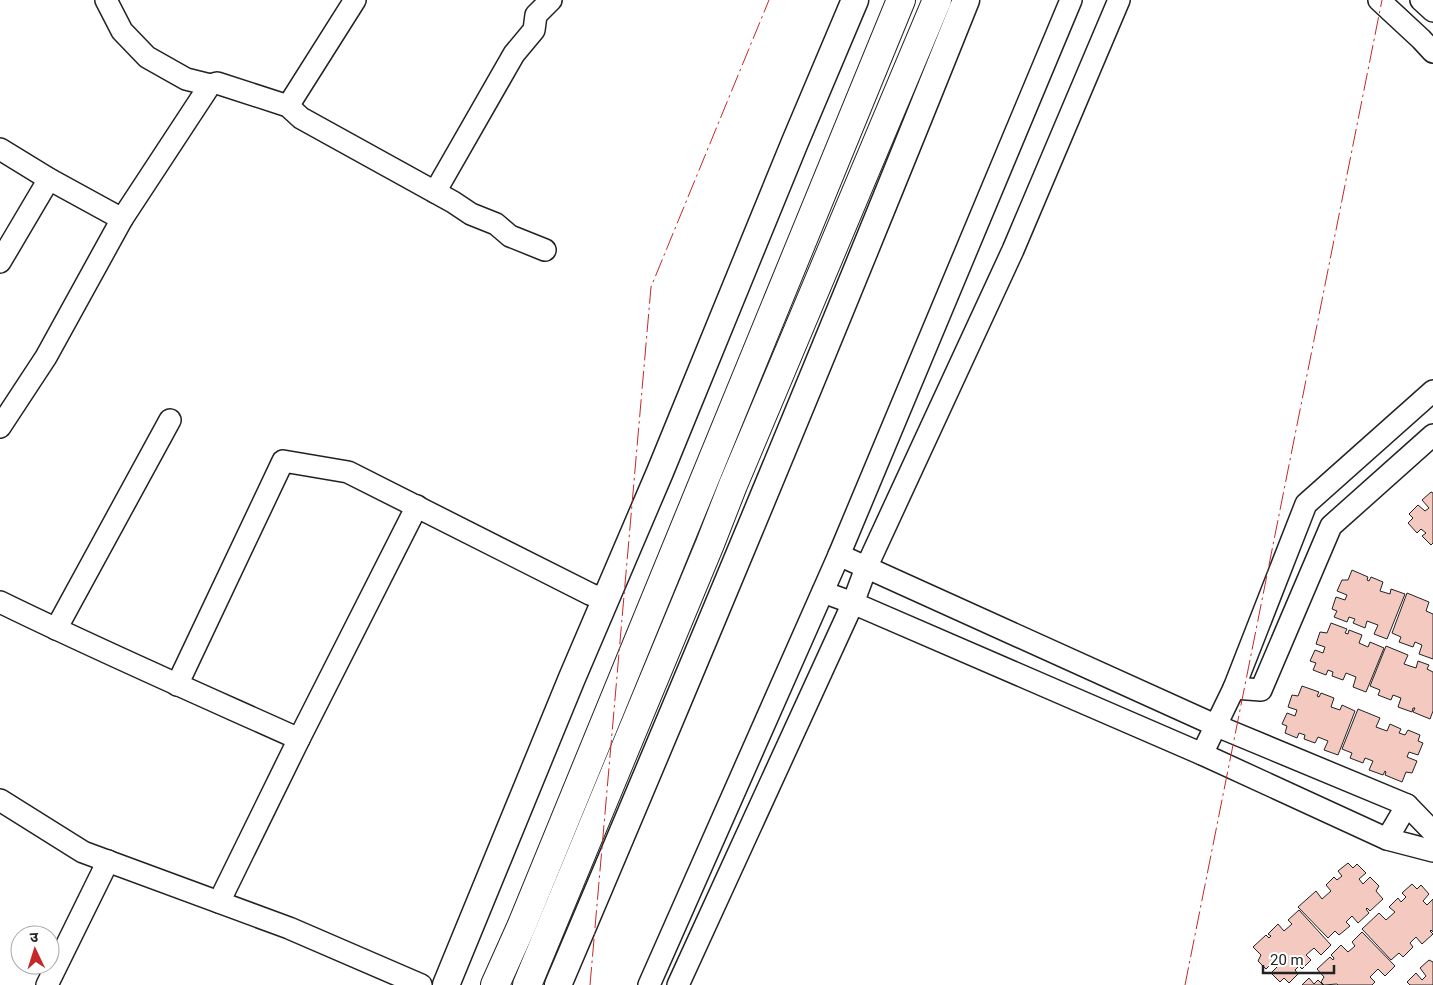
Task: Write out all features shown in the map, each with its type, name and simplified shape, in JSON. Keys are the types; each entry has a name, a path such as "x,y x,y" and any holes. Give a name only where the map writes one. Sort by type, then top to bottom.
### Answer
{"highway":[{"path":"495,985 525,918 901,0"},
{"path":"527,985 733,484 937,0"}],"street":[{"path":"106,0 122,31 147,57 186,79 210,85 217,83 288,106 301,118 471,214 496,224 510,236 545,250"},
{"path":"288,106 355,0"},
{"path":"435,192 514,54 534,30 536,15 551,0"},
{"path":"446,985 855,0"},
{"path":"558,985 657,752 884,204 966,0"},
{"path":"649,985 839,555 1071,0"},
{"path":"678,985 853,603 866,568 1014,250 1119,0"},
{"path":"1379,0 1433,52"},
{"path":"1421,0 1433,11"},
{"path":"0,427 46,357 122,220 210,85"},
{"path":"0,149 122,220"},
{"path":"0,262 49,179"},
{"path":"1202,754 1234,688 1306,504 1433,391"},
{"path":"56,629 170,420"},
{"path":"1234,688 1261,690 1331,526 1433,434"},
{"path":"177,685 283,461 348,472 605,600"},
{"path":"219,902 417,506"},
{"path":"839,555 1217,726 1407,805 1433,832"},
{"path":"823,592 853,603 1202,754 1386,839 1433,851"},
{"path":"0,602 177,685 299,739"},
{"path":"0,800 83,852 289,928 421,985"},
{"path":"1386,839 1407,805"},
{"path":"47,985 108,861"}],"building":[{"path":"1431,492 1433,493 1433,543 1431,545 1422,536 1426,533 1421,529 1417,533 1408,523 1413,518 1409,514 1418,505 1425,511 1429,508 1422,500"},
{"path":"1352,570 1368,577 1367,580 1369,581 1371,577 1383,582 1380,591 1390,594 1391,589 1405,594 1387,639 1374,634 1378,625 1367,621 1365,628 1353,623 1355,619 1349,617 1347,622 1334,617 1337,611 1332,609 1336,597 1345,600 1347,595 1337,591 1342,580 1348,580"},
{"path":"1407,593 1429,602 1426,611 1433,614 1433,659 1419,654 1422,645 1415,642 1413,647 1399,642 1401,637 1392,633"},
{"path":"1331,623 1347,629 1345,633 1348,634 1349,630 1362,635 1359,643 1368,647 1370,642 1384,648 1366,692 1353,687 1356,677 1346,673 1343,680 1332,676 1333,672 1328,670 1326,675 1313,670 1316,663 1310,661 1315,650 1323,653 1325,647 1316,644 1320,632 1327,633"},
{"path":"1386,646 1408,655 1404,664 1416,668 1418,661 1429,665 1427,669 1433,672 1433,711 1430,719 1413,712 1415,708 1413,708 1412,712 1398,707 1401,698 1393,695 1391,700 1378,695 1380,690 1370,686"},
{"path":"1302,686 1319,692 1317,696 1319,697 1321,693 1334,698 1331,707 1340,710 1342,705 1355,711 1338,755 1324,750 1328,741 1318,737 1315,743 1304,739 1305,735 1299,733 1297,738 1285,733 1287,726 1282,724 1287,713 1295,716 1297,710 1288,707 1292,695 1298,696"},
{"path":"1358,709 1380,718 1376,727 1387,731 1390,724 1401,729 1399,733 1405,735 1408,730 1420,735 1418,741 1423,743 1418,755 1409,752 1407,757 1417,761 1412,773 1406,772 1402,782 1385,775 1385,771 1383,775 1369,770 1373,761 1365,758 1363,763 1350,758 1352,753 1342,749"},
{"path":"1348,863 1353,868 1357,864 1366,873 1359,879 1363,884 1370,877 1379,886 1376,891 1383,899 1370,911 1367,908 1369,913 1358,923 1352,916 1346,922 1350,926 1339,935 1335,931 1328,938 1298,907 1316,891 1322,899 1331,891 1326,885 1334,877 1337,880 1342,876 1338,871"},
{"path":"1412,884 1417,889 1421,885 1429,894 1423,901 1427,905 1433,899 1433,932 1430,931 1433,934 1422,944 1416,937 1410,943 1413,947 1403,957 1399,953 1391,960 1362,929 1379,913 1386,920 1395,912 1389,907 1398,898 1401,902 1406,897 1402,893"},
{"path":"1299,910 1331,945 1321,955 1314,948 1306,955 1311,960 1302,969 1299,966 1295,970 1298,974 1289,983 1284,978 1280,982 1271,973 1277,967 1273,962 1266,969 1258,961 1261,955 1253,947 1266,935 1269,938 1271,936 1268,934 1278,924 1284,931 1292,924 1288,920"},
{"path":"1362,932 1395,966 1385,976 1378,969 1370,977 1375,982 1372,985 1324,985 1321,982 1324,977 1317,969 1330,957 1333,960 1334,958 1331,955 1341,945 1348,952 1355,946 1352,942"},
{"path":"1429,960 1433,962 1433,985 1410,985 1407,982 1416,973 1422,980 1426,976 1420,968"},
{"path":"1309,978 1314,984 1318,980 1323,985 1302,985"}],"power":[{"path":"590,985 651,287 769,0"},
{"path":"1185,985 1382,0"}]}
